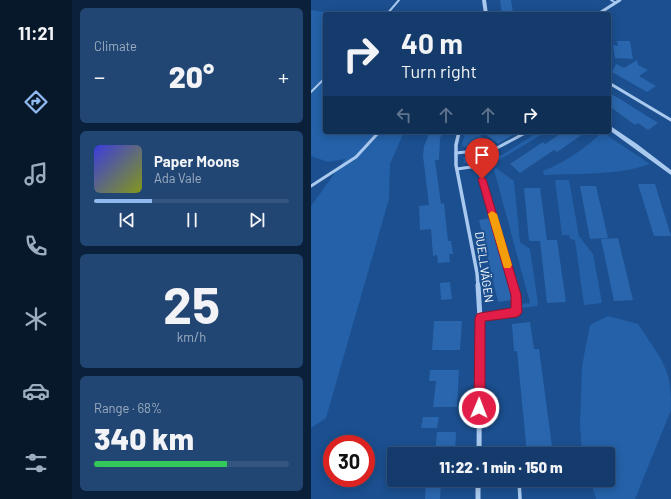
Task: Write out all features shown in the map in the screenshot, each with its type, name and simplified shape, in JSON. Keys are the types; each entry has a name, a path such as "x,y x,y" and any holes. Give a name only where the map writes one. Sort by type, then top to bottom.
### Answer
{"street":[{"path":"484,0 486,12"},
{"path":"601,12 620,0"},
{"path":"611,84 671,120"},
{"path":"611,129 635,145 671,173"},
{"name":"DUELLVÄGEN","path":"458,134 455,145 457,169 476,266 480,318 479,447"},
{"path":"478,487 478,499"}],"lane":[{"path":"389,12 399,0"},
{"path":"611,0 616,3"},
{"path":"311,92 323,80"},
{"path":"311,186 355,158 371,144 378,134"},
{"path":"456,153 495,149 524,134"},
{"path":"457,169 478,166 516,295 517,312 480,318"},
{"path":"519,487 520,499"}],"shaded area":[{"path":"311,10 325,12 323,12 323,134 403,134 390,164 389,199 326,418 311,428 311,206 345,159 328,162 311,156"},
{"path":"465,134 478,134 491,145 464,147 462,144"},
{"path":"535,134 543,134 499,160 486,163 464,163 463,157 502,155"},
{"path":"600,134 605,134 650,164 638,168 611,172 544,175 543,171 559,164 589,144"},
{"path":"496,168 514,181 520,242 530,249 538,303 537,306 522,308 520,304 530,303 494,170"},
{"path":"555,180 569,180 579,236 593,254 602,303 584,305 575,240 570,239 569,235 562,235"},
{"path":"608,316 638,324 662,361 667,373 670,386 671,410 635,499 596,499 592,487 615,487 615,447 582,447 580,424 582,366 590,325"}],"building":[{"path":"500,0 511,0 513,12 502,12"},
{"path":"617,41 630,41 633,59 615,58 613,45 618,46"},
{"path":"637,60 638,65 648,70 639,76 656,86 647,92 612,72 616,64 624,68"},
{"path":"611,94 658,123 648,130 638,123 635,125 611,107"},
{"path":"429,134 442,134 440,138 439,160 435,160 441,204 444,203 448,241 451,241 453,254 449,254 450,262 438,263 437,255 433,256 431,229 420,230 419,206 429,205 423,156 424,146"},
{"path":"486,134 514,134 498,144"},
{"path":"560,134 583,134 557,152 554,150 520,173 510,164 543,142 545,144"},
{"path":"638,184 655,184 671,236 654,236"},
{"path":"580,186 596,186 608,238 590,239"},
{"path":"524,188 540,188 547,240 557,240 566,302 547,303 540,241 529,241"},
{"path":"490,218 512,300 498,302 479,220"},
{"path":"618,238 633,300 614,301 601,239"},
{"path":"450,282 452,299 441,300 440,283"},
{"path":"434,321 462,321 460,350 432,350"},
{"path":"530,322 534,349 539,349 552,447 526,447 517,351 514,351 512,324"},
{"path":"430,370 459,370 457,407 433,407 436,381 429,381"},
{"path":"423,417 439,417 437,428 421,428"},
{"path":"437,432 456,432 455,447 436,447"},
{"path":"426,487 441,487 440,499 425,499"}],"slow traffic":[{"path":"492,214 507,265"}],"route":[{"path":"479,408 480,318 517,312 516,295 482,179"}]}
